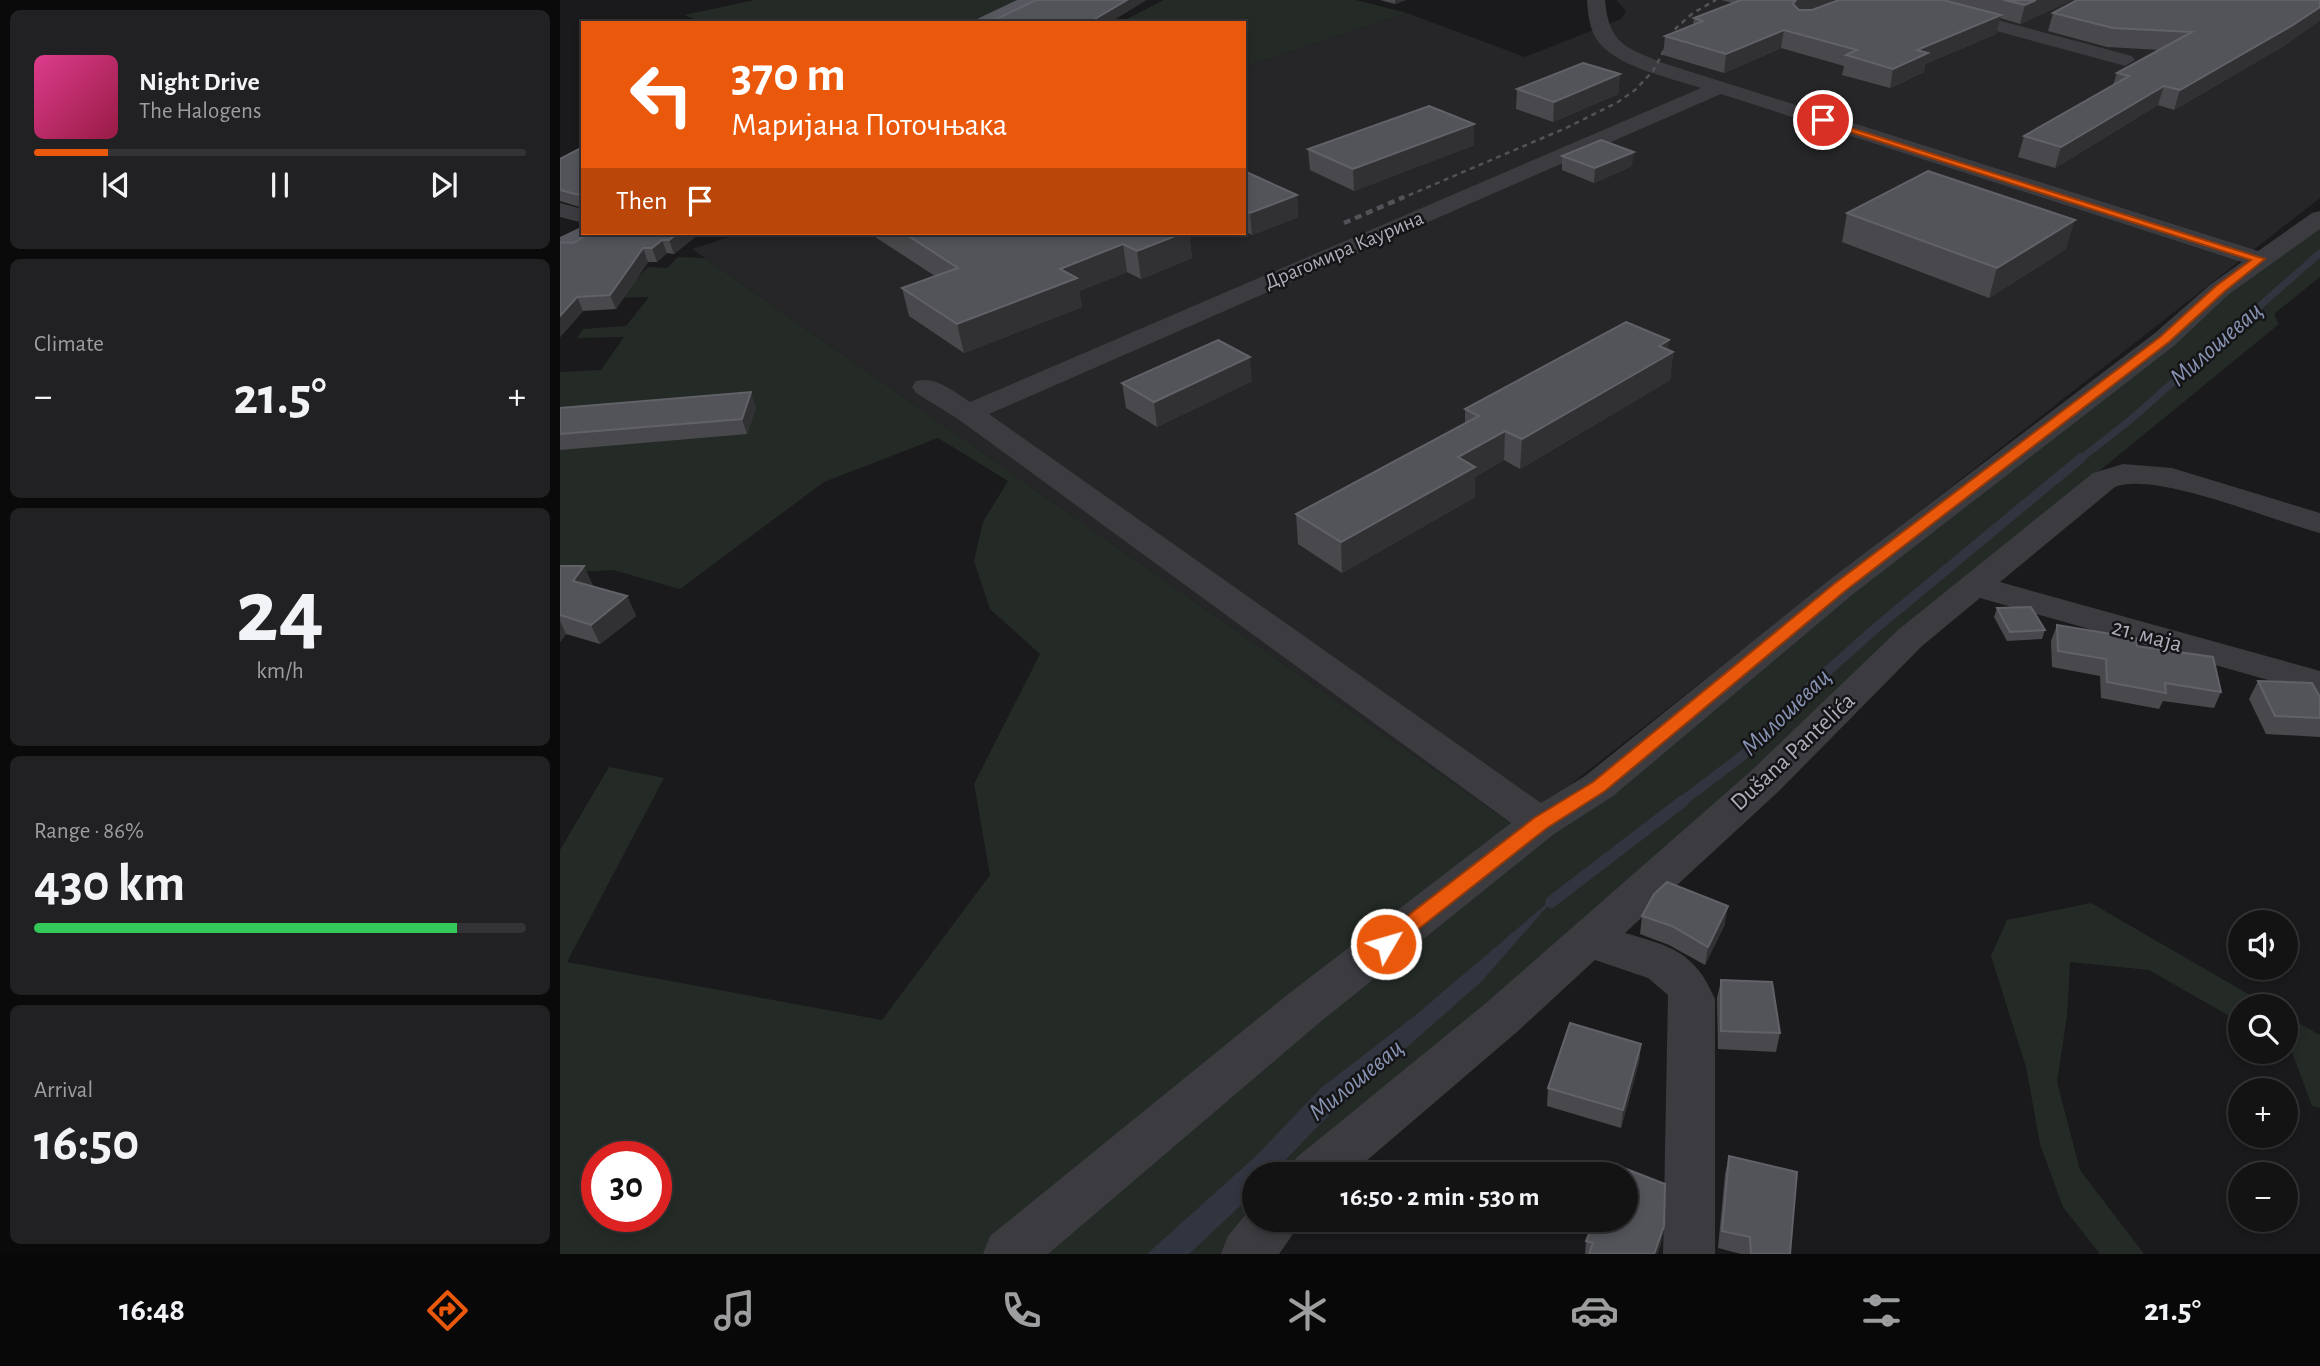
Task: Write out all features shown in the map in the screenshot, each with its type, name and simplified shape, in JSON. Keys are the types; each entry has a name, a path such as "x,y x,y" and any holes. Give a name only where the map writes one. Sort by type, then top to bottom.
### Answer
{"main road":[{"path":"988,21 1033,0"},
{"path":"560,248 583,235"}],"street":[{"path":"1595,0 1597,26 1607,41 1619,51 1656,67 2259,259"},
{"path":"1903,0 2124,60"},
{"path":"2024,33 2046,22"},
{"name":"Драгомира Каурина","path":"968,413 1720,87"},
{"path":"560,210 581,215"},
{"path":"1009,1254 1303,1009 1540,823 1599,786 1840,588 2165,340 2220,289 2320,218"},
{"path":"926,387 968,413 1540,823"},
{"name":"Dušana Pantelića","path":"1328,1162 1502,1017 1765,781 1910,638 2104,480 2123,473 2161,475 2320,523"},
{"name":"21. маја","path":"1975,586 2320,683"},
{"path":"1587,940 1660,963 1689,986 1692,999 1689,1254"},
{"path":"1247,1254 1264,1232"}],"shaded area":[{"path":"755,0 1019,0 973,21 700,21 684,15"},
{"path":"1164,0 1356,0 1407,13 1246,66 1246,21 1123,21"},
{"path":"1616,0 2320,0 2320,198 1516,827 692,249 735,235 1246,235 1246,66 1407,13 1525,57 1621,19 1626,11"},
{"path":"2320,221 2320,277 2274,314 2279,324 2070,495 1318,1162 1242,1162 1242,1232 1246,1232 1232,1254 1029,1254 1145,1155"},
{"path":"678,257 705,258 1516,827 984,1254 560,1254 560,850 609,767 664,778 567,962 882,1020 990,875 974,784 1040,654 990,609 974,561 983,522 1008,481 938,438 824,482 680,589 613,570 560,573 560,372 601,370 624,337 577,338 583,329 626,326 649,297 582,299 605,278 637,278 648,267 667,268"},
{"path":"2091,903 2248,994 2228,994 2228,1015 2149,970 2070,962 2067,1016 2057,1082 2080,1170 2144,1254 2100,1254 2063,1207 2040,1144 2026,1067 1991,956 2007,920"},
{"path":"2298,1023 2320,1035 2320,1108 2312,1106 2296,1064"}],"water":[{"path":"1558,894 1482,981 1323,1121 1284,1162 1249,1162 1321,1088 1417,1014"},
{"path":"1242,1169 1242,1204 1189,1254 1147,1254"}],"building":[{"path":"1036,0 1127,0 1091,21 992,21"},
{"path":"1741,0 1796,0 1793,4 1799,10 1812,10 1839,0 1943,0 2001,15 1917,50 1928,53 1893,69 1846,55 1857,50 1784,30 1726,54 1665,36 1703,21 1694,18"},
{"path":"2004,0 2036,0 2025,5"},
{"path":"2077,0 2320,0 2320,7 2180,90 2164,86 2061,147 2024,136 2129,76 2117,73 2192,32 2113,28 2053,13"},
{"path":"1583,63 1620,74 1554,102 1517,89"},
{"path":"1429,106 1474,124 1353,169 1308,149"},
{"path":"1601,140 1634,152 1595,168 1562,156"},
{"path":"581,148 581,195 560,190 560,159"},
{"path":"1928,171 2075,220 1997,268 1847,213"},
{"path":"1246,172 1297,195 1250,213 1246,211"},
{"path":"587,235 675,235 669,240 662,240 652,248 643,248 610,295 577,297 560,316 560,242 573,243"},
{"path":"907,235 1178,235 1137,251 1123,244 1060,269 1077,278 957,324 902,288 958,268"},
{"path":"1626,322 1669,340 1659,346 1673,352 1522,439 1505,431 1458,457 1475,467 1341,542 1296,514 1479,416 1465,409"},
{"path":"1218,340 1250,357 1154,402 1122,383"},
{"path":"751,392 742,419 560,434 560,408"},
{"path":"560,566 584,566 573,581 627,596 591,625 560,615"},
{"path":"2031,607 2045,630 2010,632 1997,608"},
{"path":"2057,625 2136,638 2137,646 2213,657 2221,692 2165,683 2166,693 2107,682 2106,659 2058,651"},
{"path":"2258,681 2312,683 2320,697 2320,718 2275,716"},
{"path":"1667,882 1728,906 1708,947 1672,926 1642,916 1654,894"},
{"path":"1721,980 1772,982 1780,1033 1721,1031"},
{"path":"1570,1023 1641,1044 1623,1110 1548,1088"},
{"path":"1729,1156 1797,1172 1790,1254 1751,1254 1750,1237 1722,1231"},
{"path":"1638,1174 1665,1184 1664,1226 1654,1254 1589,1254 1593,1243 1586,1241 1590,1232 1638,1232"}],"waterway":[{"name":"Милошевац","path":"2079,460 2129,421 2320,253"},
{"name":"Милошевац","path":"1680,803 1754,747 1812,685 1877,627 2081,458"},
{"name":"Милошевац","path":"1551,902 1683,801"}],"railway":[{"path":"1400,199 1566,128 1618,102 1635,90 1653,71 1676,28 1693,13 1716,0"},
{"path":"1344,223 1404,197"}],"route":[{"path":"1386,944 1540,823 1599,786 1840,588 2165,340 2220,289 2259,259 1823,120"}]}
